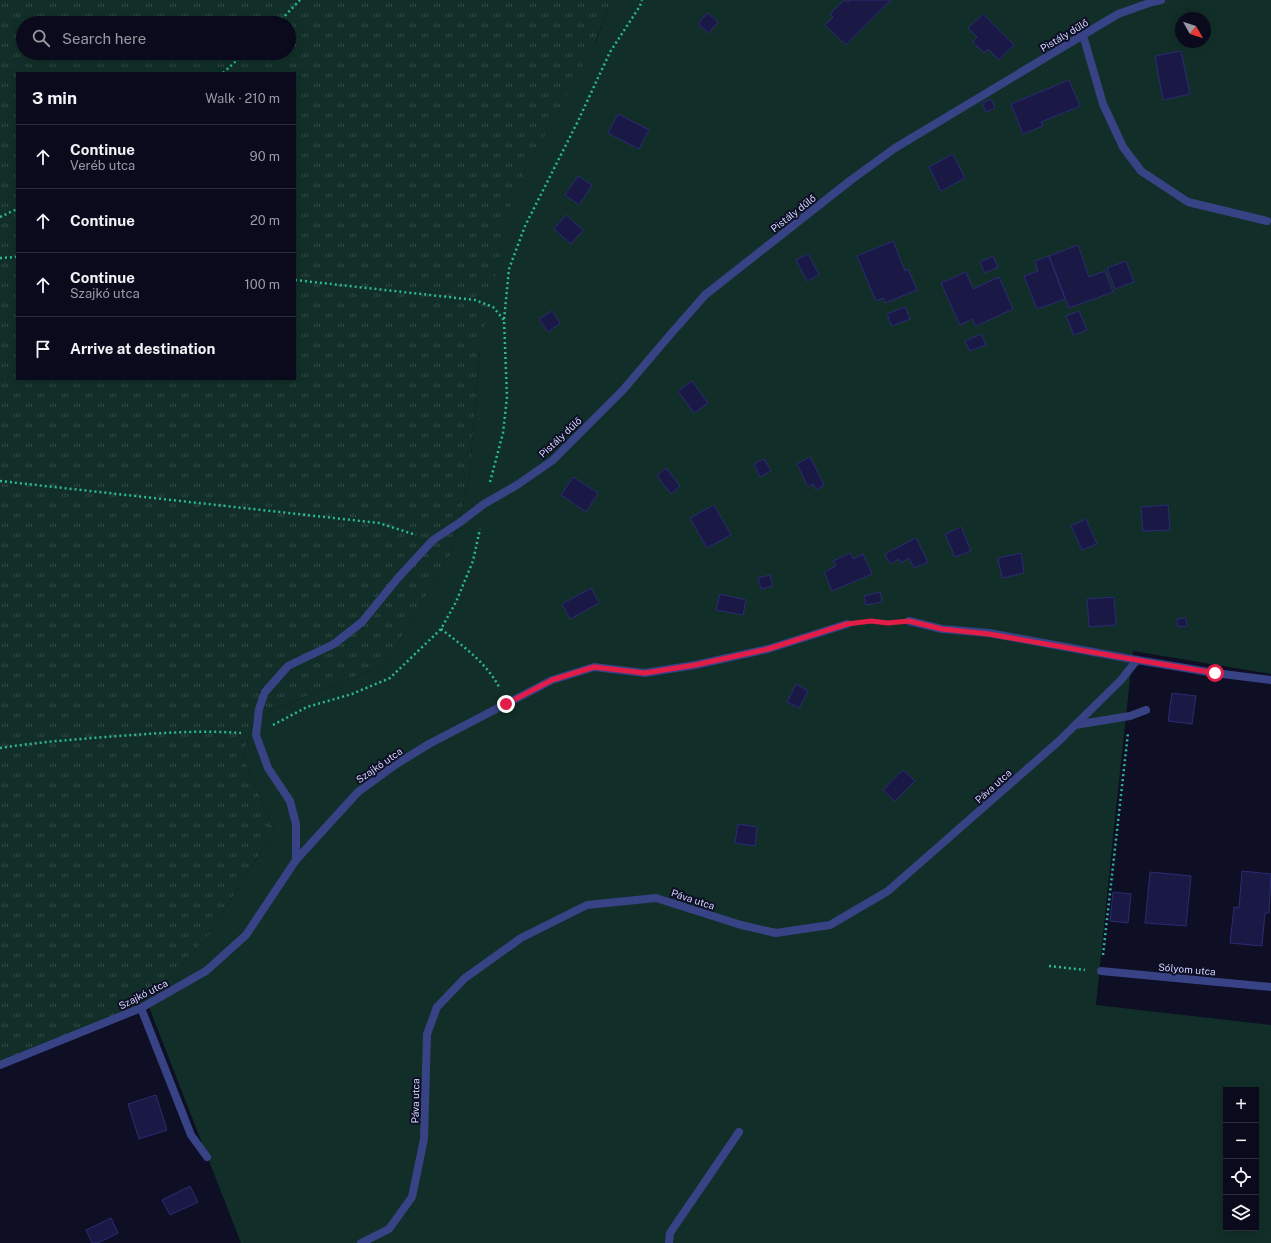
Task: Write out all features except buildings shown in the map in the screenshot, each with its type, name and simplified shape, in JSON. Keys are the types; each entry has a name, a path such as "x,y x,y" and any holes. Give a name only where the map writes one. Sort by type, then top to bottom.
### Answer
{"street":[{"name":"Pistály dűlő","path":"256,735 259,709 265,692 288,666 334,644 362,622 433,540 484,504 517,485 553,460 623,390 705,295 850,180 895,148 1118,14 1161,0"},
{"path":"1083,35 1103,104 1123,147 1141,171 1188,202 1267,221"},
{"path":"909,621 942,629 989,634 1215,673 1271,680"},
{"name":"Szajkó utca","path":"0,1064 141,1008 206,971 246,935 296,860 358,792 395,765 429,744 552,680 594,667 645,673 695,665 768,649 847,624"},
{"name":"Páva utca","path":"362,1243 389,1229 412,1197 424,1139 427,1034 437,1007 465,978 522,938 587,905 656,898 741,926 776,933 830,925 888,891 1075,725 1121,680 1137,660"},
{"path":"1075,725 1130,716 1146,710"},
{"path":"256,735 268,768 290,801 296,824 296,860"},
{"name":"Sólyom utca","path":"1101,971 1271,987"},
{"path":"141,1008 191,1136 207,1157"},
{"path":"669,1243 670,1233 739,1132"}],"path":[{"path":"286,16 300,0"},
{"path":"0,748 42,742 162,733 214,731 256,735 307,707 352,694 390,678 441,629 456,602 473,561 484,504 503,433 507,396 504,320 509,269 524,226 578,120 610,52 640,6 642,0"},
{"path":"224,72 237,60"},
{"path":"0,217 16,209"},
{"path":"0,258 16,257"},
{"path":"296,280 476,300 493,307 504,320"},
{"path":"0,482 379,523 433,540"},
{"path":"847,624 871,621 888,623 909,621"},
{"path":"441,629 466,648 494,678 506,704"},
{"path":"1049,966 1101,971 1130,716"}],"green space":[{"path":"0,0 611,0 480,348 469,480 451,553 386,664 255,717 243,755 274,831 209,935 147,1002 0,1064"},
{"path":"611,0 1271,0 1271,674 1133,651 1096,1005 1271,1025 1271,1243 241,1243 147,1002 209,935 274,831 243,755 255,717 386,664 451,553 469,480 480,348 513,193 596,41"}],"route":[{"path":"506,704 552,680 594,667 645,673 695,665 768,649 847,624 871,621 888,623 909,621 942,629 989,634 1215,673"}]}
